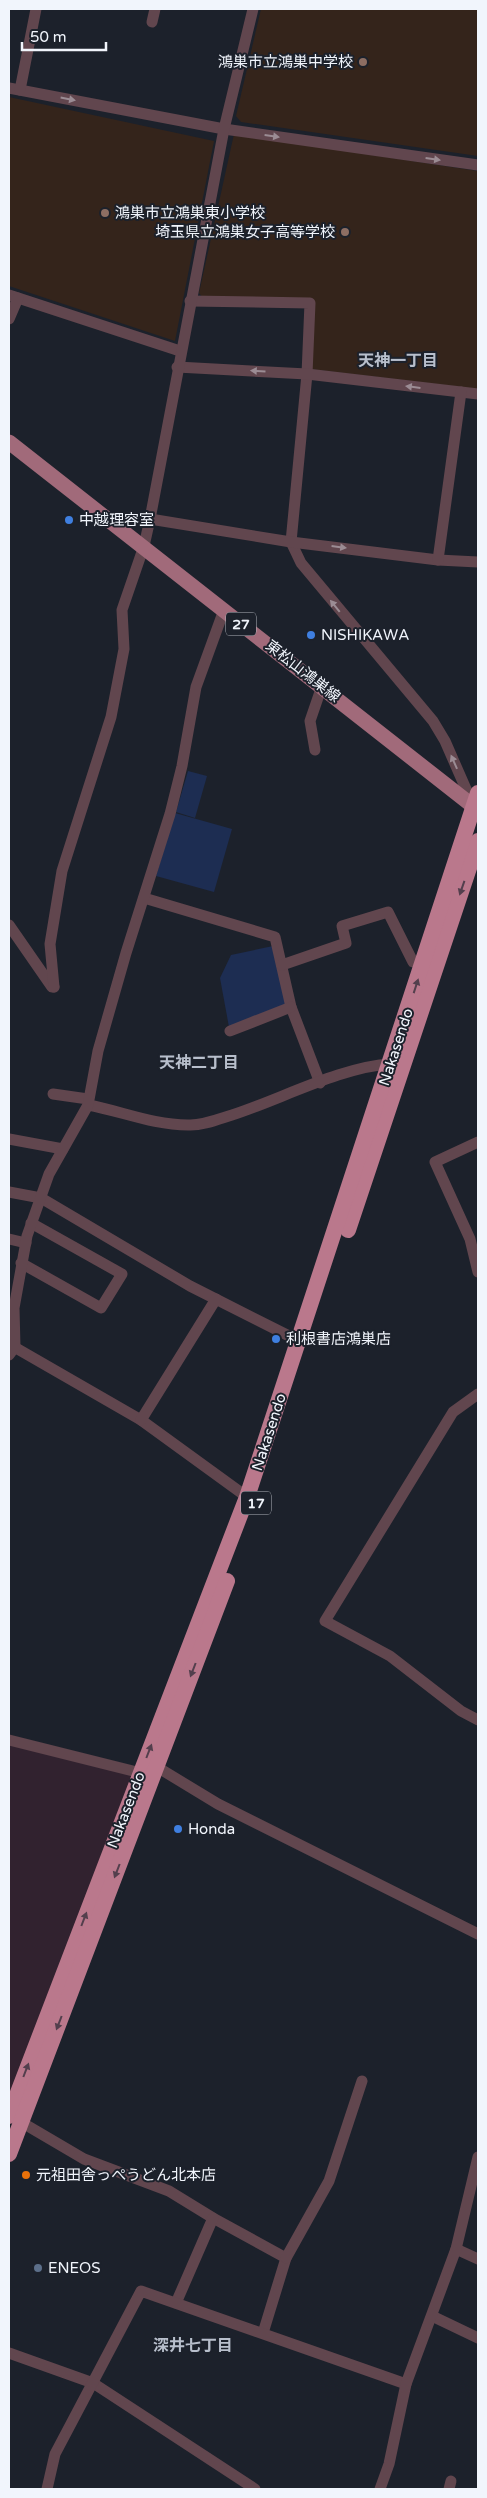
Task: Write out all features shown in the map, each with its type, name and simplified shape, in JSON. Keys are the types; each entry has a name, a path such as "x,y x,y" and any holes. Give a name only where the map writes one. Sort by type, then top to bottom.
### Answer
{"highway":[{"name":"Nakasendo","path":"9,2154 13,2111 140,1773 247,1497 391,1064 422,964 477,803"},
{"name":"Nakasendo","path":"13,2111 157,1767 258,1497 478,842"}],"main road":[{"name":"東松山鴻巣線","path":"9,442 322,686 477,803"}],"street":[{"path":"36,9 14,89 224,129 478,165"},
{"path":"152,22 155,9"},
{"path":"9,925 52,987 54,987 50,944 62,871 111,718 124,649 122,610 144,546 150,519 180,351 224,129 253,9"},
{"path":"9,319 13,296 180,351"},
{"path":"190,301 310,304 306,374 291,542 301,563 433,721 477,803"},
{"path":"177,367 306,374 478,394"},
{"path":"438,560 461,392"},
{"path":"150,519 291,542 438,560 478,562"},
{"path":"224,610 196,687 180,776 98,1051 88,1102 49,1174 32,1223 21,1263 14,1308 11,1349 141,1420 247,1497"},
{"path":"315,750 310,721 322,686"},
{"path":"144,898 275,938 291,1007 320,1083"},
{"path":"282,966 346,943 342,926 388,912 413,962 422,964"},
{"path":"230,1031 291,1007"},
{"path":"53,1094 88,1102 153,1122 189,1126 249,1109 376,1065 391,1064"},
{"path":"9,1139 63,1149"},
{"path":"478,1142 436,1162 470,1239 478,1272"},
{"path":"9,1192 41,1198 216,1299 299,1341"},
{"path":"21,1263 101,1308 122,1274 32,1223"},
{"path":"9,1239 26,1244"},
{"path":"141,1420 216,1299"},
{"path":"478,1394 453,1412 325,1621 390,1656 461,1711 478,1720"},
{"path":"9,1740 140,1773"},
{"path":"157,1767 218,1804 478,1934"},
{"path":"263,2333 286,2258 329,2181 362,2081"},
{"path":"13,2111 84,2159 169,2191 213,2218 286,2258"},
{"path":"380,2489 388,2464 406,2384 456,2249 478,2157"},
{"path":"176,2303 213,2218"},
{"path":"456,2249 478,2259"},
{"path":"47,2489 55,2454 141,2291 406,2384"},
{"path":"432,2316 478,2338"},
{"path":"9,2353 93,2383 255,2489"}],"shaded area":[{"name":"鴻巣市立鴻巣中学校","path":"261,9 478,9 478,156 241,122 236,116"},
{"name":"鴻巣市立鴻巣東小学校","path":"9,97 214,141 175,341 9,286"},
{"name":"埼玉県立鴻巣女子高等学校","path":"234,134 478,171 478,389 310,369 313,299 203,298 199,293"},
{"path":"188,771 207,776 195,818 176,812"},
{"path":"175,813 232,829 214,892 156,876"},
{"path":"273,946 287,1004 229,1027 220,978 231,955"},
{"path":"9,1740 141,1773 9,2103"}],"place":[{"name":"鴻巣市立鴻巣中学校","path":"363,62"},
{"name":"鴻巣市立鴻巣東小学校","path":"105,213"},
{"name":"埼玉県立鴻巣女子高等学校","path":"345,232"},
{"name":"中越理容室","path":"69,520"},
{"name":"NISHIKAWA","path":"311,635"},
{"name":"利根書店鴻巣店","path":"276,1339"},
{"name":"Honda","path":"178,1829"},
{"name":"元祖田舎っぺうどん北本店","path":"26,2175"},
{"name":"ENEOS","path":"38,2268"}],"district":[{"name":"天神一丁目","path":"398,361"},
{"name":"天神二丁目","path":"199,1063"},
{"name":"深井七丁目","path":"193,2346"}]}
